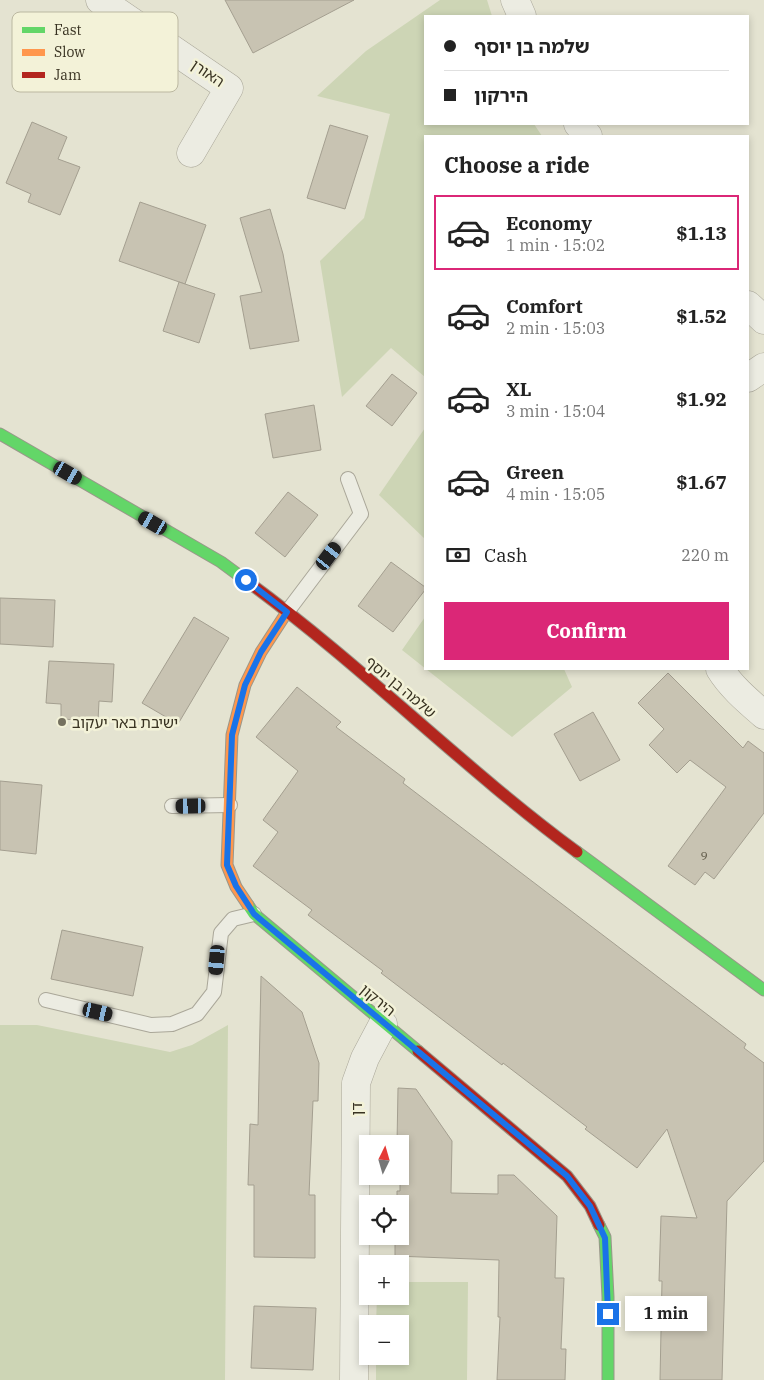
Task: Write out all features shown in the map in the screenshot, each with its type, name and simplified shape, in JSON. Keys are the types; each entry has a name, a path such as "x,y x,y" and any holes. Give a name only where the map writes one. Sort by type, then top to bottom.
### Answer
{"street":[{"name":"האורן","path":"100,0 118,12"},
{"path":"515,0 522,15"},
{"name":"האורן","path":"178,53 230,88 191,153"},
{"path":"579,125 587,135"},
{"path":"749,306 764,320"},
{"path":"749,377 764,367"},
{"name":"שלמה בן יוסף","path":"0,434 221,562 287,612 506,796 621,886 764,990"},
{"name":"הירקון","path":"287,612 261,652 245,685 232,735 227,865 236,886 254,914 383,1024 567,1176 590,1206 605,1238 608,1297 608,1380"},
{"path":"721,670 747,701 764,715"},
{"name":"דן","path":"354,1380 356,1083 365,1058 383,1024"}],"lane":[{"path":"287,612 361,514 348,479"},
{"path":"172,806 230,805"},
{"path":"46,1000 151,1025 172,1024 197,1014 214,992 221,933 233,919 254,914"}],"green space":[{"path":"440,0 487,0 492,15 424,15 424,125 535,125 541,135 424,135 424,376 391,348 342,397 320,261 364,218 390,114 317,96 366,51"},
{"path":"424,429 424,538 379,495"},
{"path":"424,618 424,667 402,650"},
{"path":"427,670 564,670 572,687 512,737"},
{"path":"0,1025 37,1025 170,1052 192,1045 228,1025 225,1380 0,1380"},
{"path":"409,1282 468,1282 467,1380 376,1380 376,1365 409,1365 409,1315 376,1315 377,1305 409,1305"}],"building":[{"path":"225,0 354,0 253,53"},
{"path":"32,122 67,137 58,159 80,167 60,215 28,202 31,194 6,183"},
{"path":"330,125 368,136 345,209 307,198"},
{"path":"140,202 206,225 185,284 119,261"},
{"path":"270,209 283,254 299,341 250,349 240,296 262,292 240,218"},
{"path":"179,282 215,294 199,343 163,331"},
{"path":"392,374 417,393 392,426 366,406"},
{"path":"314,405 321,450 273,458 265,414"},
{"path":"288,492 318,515 285,557 255,533"},
{"path":"391,562 424,586 424,591 393,632 358,606"},
{"path":"0,598 55,600 53,647 0,644"},
{"path":"194,617 229,638 178,724 142,703"},
{"path":"49,661 114,664 112,702 99,701 98,721 61,719 61,704 46,703"},
{"path":"668,673 743,748 748,741 764,753 764,813 714,879 705,872 695,885 668,866 726,787 690,760 677,773 649,745 664,729 638,703"},
{"path":"297,687 341,722 336,727 405,779 403,783 746,1044 744,1048 764,1063 764,1161 727,1201 722,1380 660,1380 662,1281 659,1281 661,1216 697,1218 667,1129 637,1168 503,1063 502,1065 381,973 383,971 308,915 312,910 253,866 278,832 263,820 298,771 256,737"},
{"path":"593,712 620,760 580,781 554,734"},
{"path":"0,781 42,785 36,854 0,850"},
{"path":"62,930 143,947 133,996 51,979"},
{"path":"261,976 302,1012 319,1063 318,1101 313,1101 309,1195 315,1195 315,1258 254,1257 254,1185 248,1185 250,1124 258,1125"},
{"path":"398,1088 416,1089 452,1141 451,1193 498,1194 498,1175 514,1175 557,1216 555,1278 564,1278 561,1349 566,1349 565,1380 497,1380 500,1317 498,1317 499,1260 395,1255 395,1245 409,1245 409,1195 397,1195 397,1191 400,1191 400,1185 409,1185 409,1135 397,1135"},
{"path":"254,1306 316,1308 313,1370 251,1368"}],"traffic: fast":[{"path":"0,434 221,562 248,582"},
{"path":"577,852 764,990"},
{"path":"248,905 254,914 418,1051"},
{"path":"599,1225 605,1237 608,1297 608,1380"}],"traffic: slow":[{"path":"248,905 236,887 227,865 232,735 245,685 261,652 287,612"}],"traffic: jam":[{"path":"248,582 332,648 494,786 577,852"},
{"path":"418,1051 567,1176 590,1206 599,1225"}],"place":[{"name":"ישיבת באר יעקוב","path":"62,722"}],"route":[{"path":"246,580 287,612 261,652 245,685 232,735 227,865 236,886 254,914 383,1024 567,1176 590,1206 605,1238 608,1314"}]}
